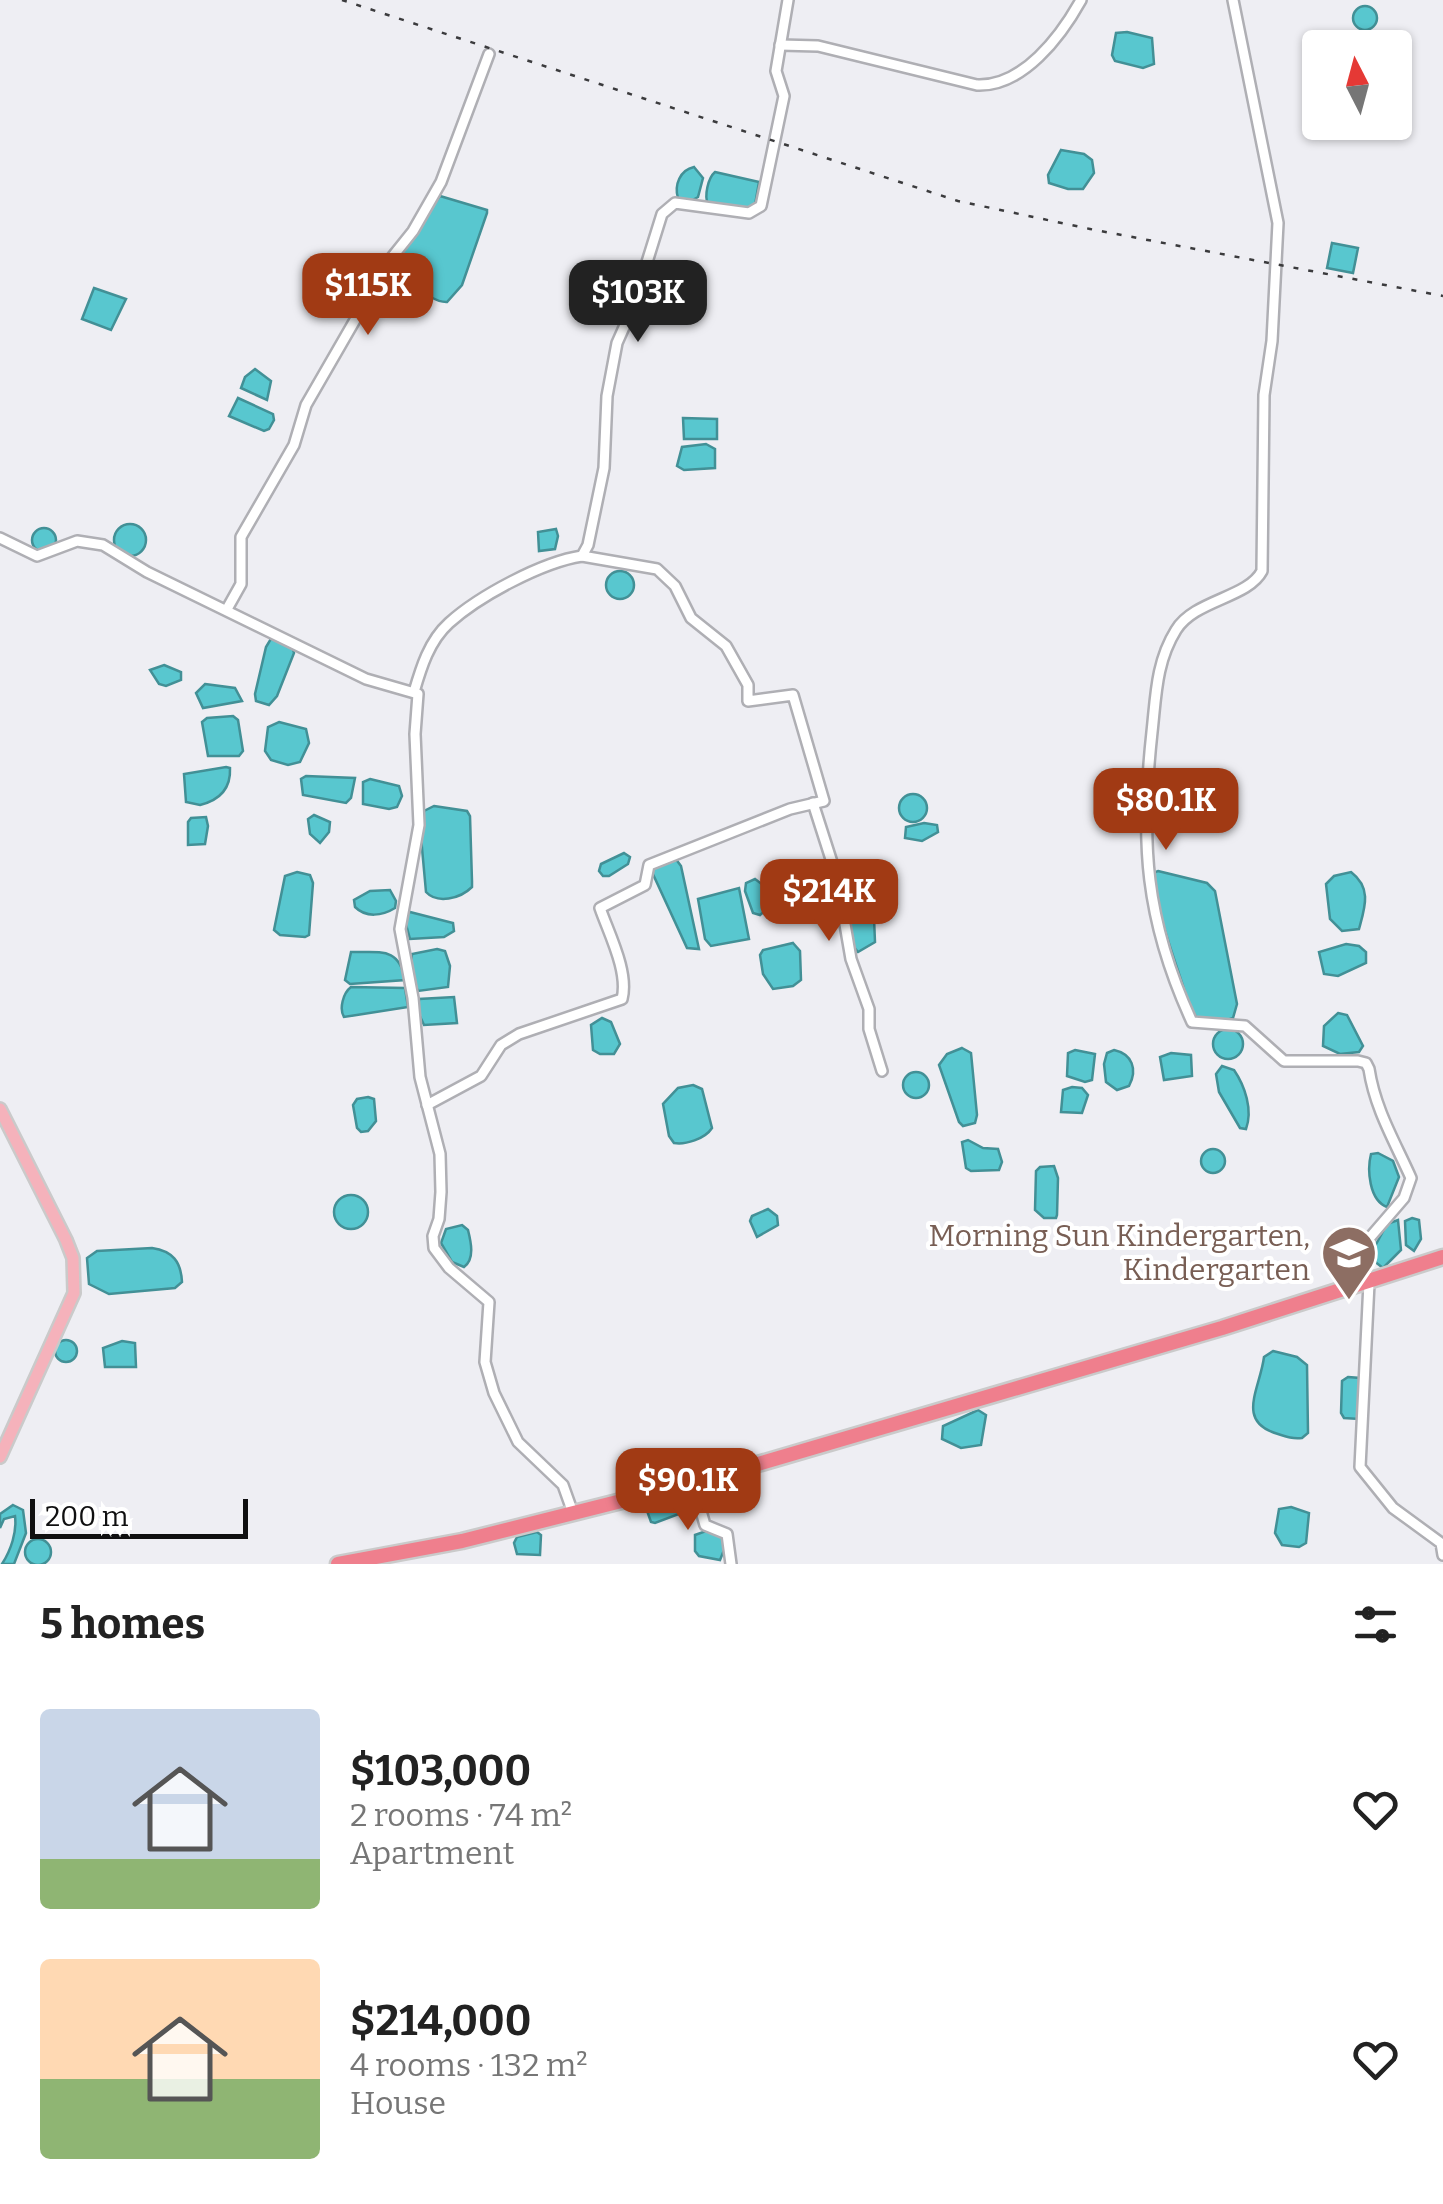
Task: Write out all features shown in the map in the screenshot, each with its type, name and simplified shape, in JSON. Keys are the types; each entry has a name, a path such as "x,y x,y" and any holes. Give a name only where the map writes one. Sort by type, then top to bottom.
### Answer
{"highway":[{"path":"338,1564 462,1541 693,1483 1369,1284 1443,1257"}],"main road":[{"path":"0,1108 66,1240 72,1258 74,1293 0,1457"}],"street":[{"path":"582,556 588,545 604,468 608,396 617,343 633,307 662,214 675,203 749,213 761,206 784,96 776,71 788,0"},
{"path":"780,46 818,46 990,86 1042,53 1068,26 1081,0"},
{"path":"1233,0 1278,222 1272,341 1264,396 1262,572 1251,584 1212,601 1178,626 1158,666 1145,794 1149,886 1169,972 1192,1022 1245,1026 1284,1061 1366,1063 1380,1117 1411,1178 1404,1198 1360,1249 1369,1284 1360,1467 1393,1508 1441,1543 1443,1555"},
{"path":"227,609 241,584 241,536 294,445 306,405 389,261 418,222 440,182 489,54"},
{"path":"0,538 37,556 77,542 103,545 148,572 366,679 418,694 415,734 420,825 400,929 413,998 420,1076 440,1154 441,1192 434,1248 448,1268 489,1302 485,1362 494,1393 518,1442 563,1484 573,1512"},
{"path":"414,692 424,658 448,624 514,581 582,556 657,568 675,586 692,618 726,646 748,685 748,701 793,695 824,801 790,809 649,865 645,885 600,908 619,963 625,989 622,999 518,1034 501,1045 481,1076 427,1105"},
{"path":"813,804 837,878 851,959 869,1009 868,1029 882,1071"},
{"path":"693,1483 706,1525 727,1534 731,1564"}],"water":[{"path":"1370,7 1376,13 1374,27 1356,27 1356,9"},
{"path":"1116,33 1152,38 1154,64 1143,68 1115,61 1112,55"},
{"path":"1061,150 1084,154 1092,160 1094,173 1083,189 1049,183 1048,175"},
{"path":"694,167 703,178 698,197 691,201 678,198 679,179"},
{"path":"715,172 759,182 755,205 748,209 708,204 707,187"},
{"path":"440,196 487,210 462,285 447,302 423,292 409,276 402,259 405,247"},
{"path":"1332,243 1358,248 1353,273 1327,268"},
{"path":"94,288 126,299 111,330 82,319"},
{"path":"255,369 271,381 267,400 241,388 245,377"},
{"path":"238,398 273,414 269,429 264,431 229,416"},
{"path":"683,418 717,419 717,439 684,439"},
{"path":"706,444 715,449 715,468 684,470 677,466 682,447"},
{"path":"130,524 142,528 146,540 142,552 130,556 118,552 114,540 118,528"},
{"path":"44,528 56,540 44,552 32,540"},
{"path":"556,529 555,549 539,551 538,532"},
{"path":"620,571 630,575 634,585 630,595 620,599 610,595 606,585 610,575"},
{"path":"272,637 292,646 294,653 277,696 269,705 256,701 255,694"},
{"path":"164,665 181,672 181,680 166,686 159,684 150,670"},
{"path":"205,684 235,688 242,701 203,708 196,693"},
{"path":"233,716 238,720 243,751 239,756 208,756 202,722"},
{"path":"279,722 306,729 309,743 300,762 288,765 271,760 265,751 268,727"},
{"path":"230,768 229,782 219,797 200,805 186,802 184,774"},
{"path":"355,778 351,798 346,803 303,795 301,779"},
{"path":"370,779 399,786 402,796 397,807 363,804 363,782"},
{"path":"913,794 923,798 927,808 923,818 913,822 903,818 899,808 903,798"},
{"path":"434,806 467,811 470,816 472,887 449,899 426,892 421,837 424,811"},
{"path":"314,815 330,822 329,832 320,843 310,834 308,819"},
{"path":"206,817 205,844 188,845 188,822 191,818"},
{"path":"937,825 938,832 922,841 905,838 906,827"},
{"path":"624,853 630,857 628,864 603,876 599,871 601,864"},
{"path":"675,858 681,866 699,949 687,948 652,872 653,867"},
{"path":"297,872 310,875 313,883 309,935 305,937 280,935 274,930 285,876"},
{"path":"1351,872 1362,885 1365,906 1359,929 1342,931 1330,919 1326,884 1334,876"},
{"path":"1153,873 1207,883 1215,891 1237,1004 1233,1018 1224,1021 1196,1017 1189,1005 1158,906"},
{"path":"755,879 767,888 766,910 760,915 753,913 745,891 746,883"},
{"path":"739,888 749,939 711,946 705,939 698,899"},
{"path":"390,890 396,901 390,911 369,914 355,907 354,900 370,891"},
{"path":"864,908 874,918 875,942 858,952 851,939 850,917 851,912"},
{"path":"410,912 453,923 454,931 444,937 410,939 404,917"},
{"path":"793,943 800,951 801,980 793,986 773,989 763,974 760,955 763,950"},
{"path":"1346,944 1366,952 1366,963 1338,976 1324,974 1319,952"},
{"path":"445,951 450,966 448,987 418,991 410,973 412,954"},
{"path":"351,952 393,956 405,980 350,984 345,980"},
{"path":"351,987 405,988 408,1007 344,1017 343,1001"},
{"path":"454,997 457,1023 424,1025 418,1012 419,999"},
{"path":"1338,1013 1347,1015 1363,1046 1359,1052 1340,1054 1323,1046 1324,1026"},
{"path":"602,1018 611,1022 620,1044 614,1054 593,1050 591,1025"},
{"path":"1228,1029 1238,1034 1243,1044 1238,1054 1228,1059 1218,1054 1213,1044 1218,1034"},
{"path":"962,1048 971,1053 977,1115 975,1123 963,1126 939,1065 947,1054"},
{"path":"1075,1050 1095,1054 1092,1080 1085,1082 1067,1076 1068,1053"},
{"path":"1114,1050 1125,1055 1133,1068 1129,1086 1117,1090 1106,1082 1104,1064 1107,1053"},
{"path":"1171,1053 1191,1055 1192,1076 1164,1080 1160,1057"},
{"path":"1222,1066 1234,1070 1244,1091 1249,1114 1246,1129 1240,1128 1219,1092 1216,1074"},
{"path":"916,1072 925,1076 929,1085 925,1094 916,1098 907,1094 903,1085 907,1076"},
{"path":"693,1085 702,1089 712,1128 694,1140 674,1143 663,1104 678,1088"},
{"path":"1082,1088 1088,1095 1082,1113 1061,1112 1063,1090"},
{"path":"357,1099 374,1099 376,1121 368,1131 361,1132 353,1105"},
{"path":"968,1140 983,1148 998,1149 1002,1162 999,1170 966,1168 962,1142"},
{"path":"1213,1149 1222,1152 1222,1170 1213,1173 1204,1170 1201,1161 1204,1152"},
{"path":"1378,1153 1393,1161 1399,1177 1387,1207 1376,1198 1371,1184 1371,1154"},
{"path":"1054,1166 1058,1178 1057,1215 1044,1218 1035,1210 1036,1171"},
{"path":"351,1195 363,1200 368,1212 363,1224 351,1229 339,1224 334,1212 339,1200"},
{"path":"768,1209 777,1216 778,1225 757,1237 750,1221 752,1216"},
{"path":"1398,1220 1401,1250 1383,1268 1374,1261 1374,1248 1387,1224"},
{"path":"1419,1220 1421,1239 1414,1251 1406,1245 1405,1221"},
{"path":"462,1225 468,1230 471,1250 464,1267 452,1262 441,1243 446,1229"},
{"path":"152,1248 165,1252 178,1263 182,1282 175,1288 109,1294 89,1284 87,1258 97,1251"},
{"path":"66,1340 74,1343 74,1359 66,1362 58,1359 55,1351 58,1343"},
{"path":"122,1341 135,1343 136,1367 105,1367 103,1348"},
{"path":"1273,1351 1297,1357 1307,1365 1308,1433 1302,1438 1265,1429 1254,1413 1264,1357"},
{"path":"1360,1378 1359,1419 1344,1418 1341,1413 1342,1381"},
{"path":"978,1410 986,1415 981,1445 961,1448 942,1439 943,1426"},
{"path":"685,1491 694,1495 695,1508 651,1522 646,1508 648,1500"},
{"path":"13,1505 23,1510 26,1533 14,1564 2,1564 13,1541 15,1516 4,1519 0,1528 0,1514"},
{"path":"1291,1507 1309,1513 1306,1543 1299,1547 1282,1545 1275,1533 1279,1509"},
{"path":"706,1531 722,1537 726,1545 720,1560 699,1556 695,1551 695,1535"},
{"path":"537,1532 541,1535 540,1555 517,1554 517,1537"},
{"path":"33,1540 43,1540 50,1547 50,1557 43,1564 33,1564 26,1557 26,1547"}],"railway":[{"path":"342,0 958,201 1443,296"}],"place":[{"name":"Morning Sun Kindergarten, Kindergarten","path":"1349,1302"}]}
